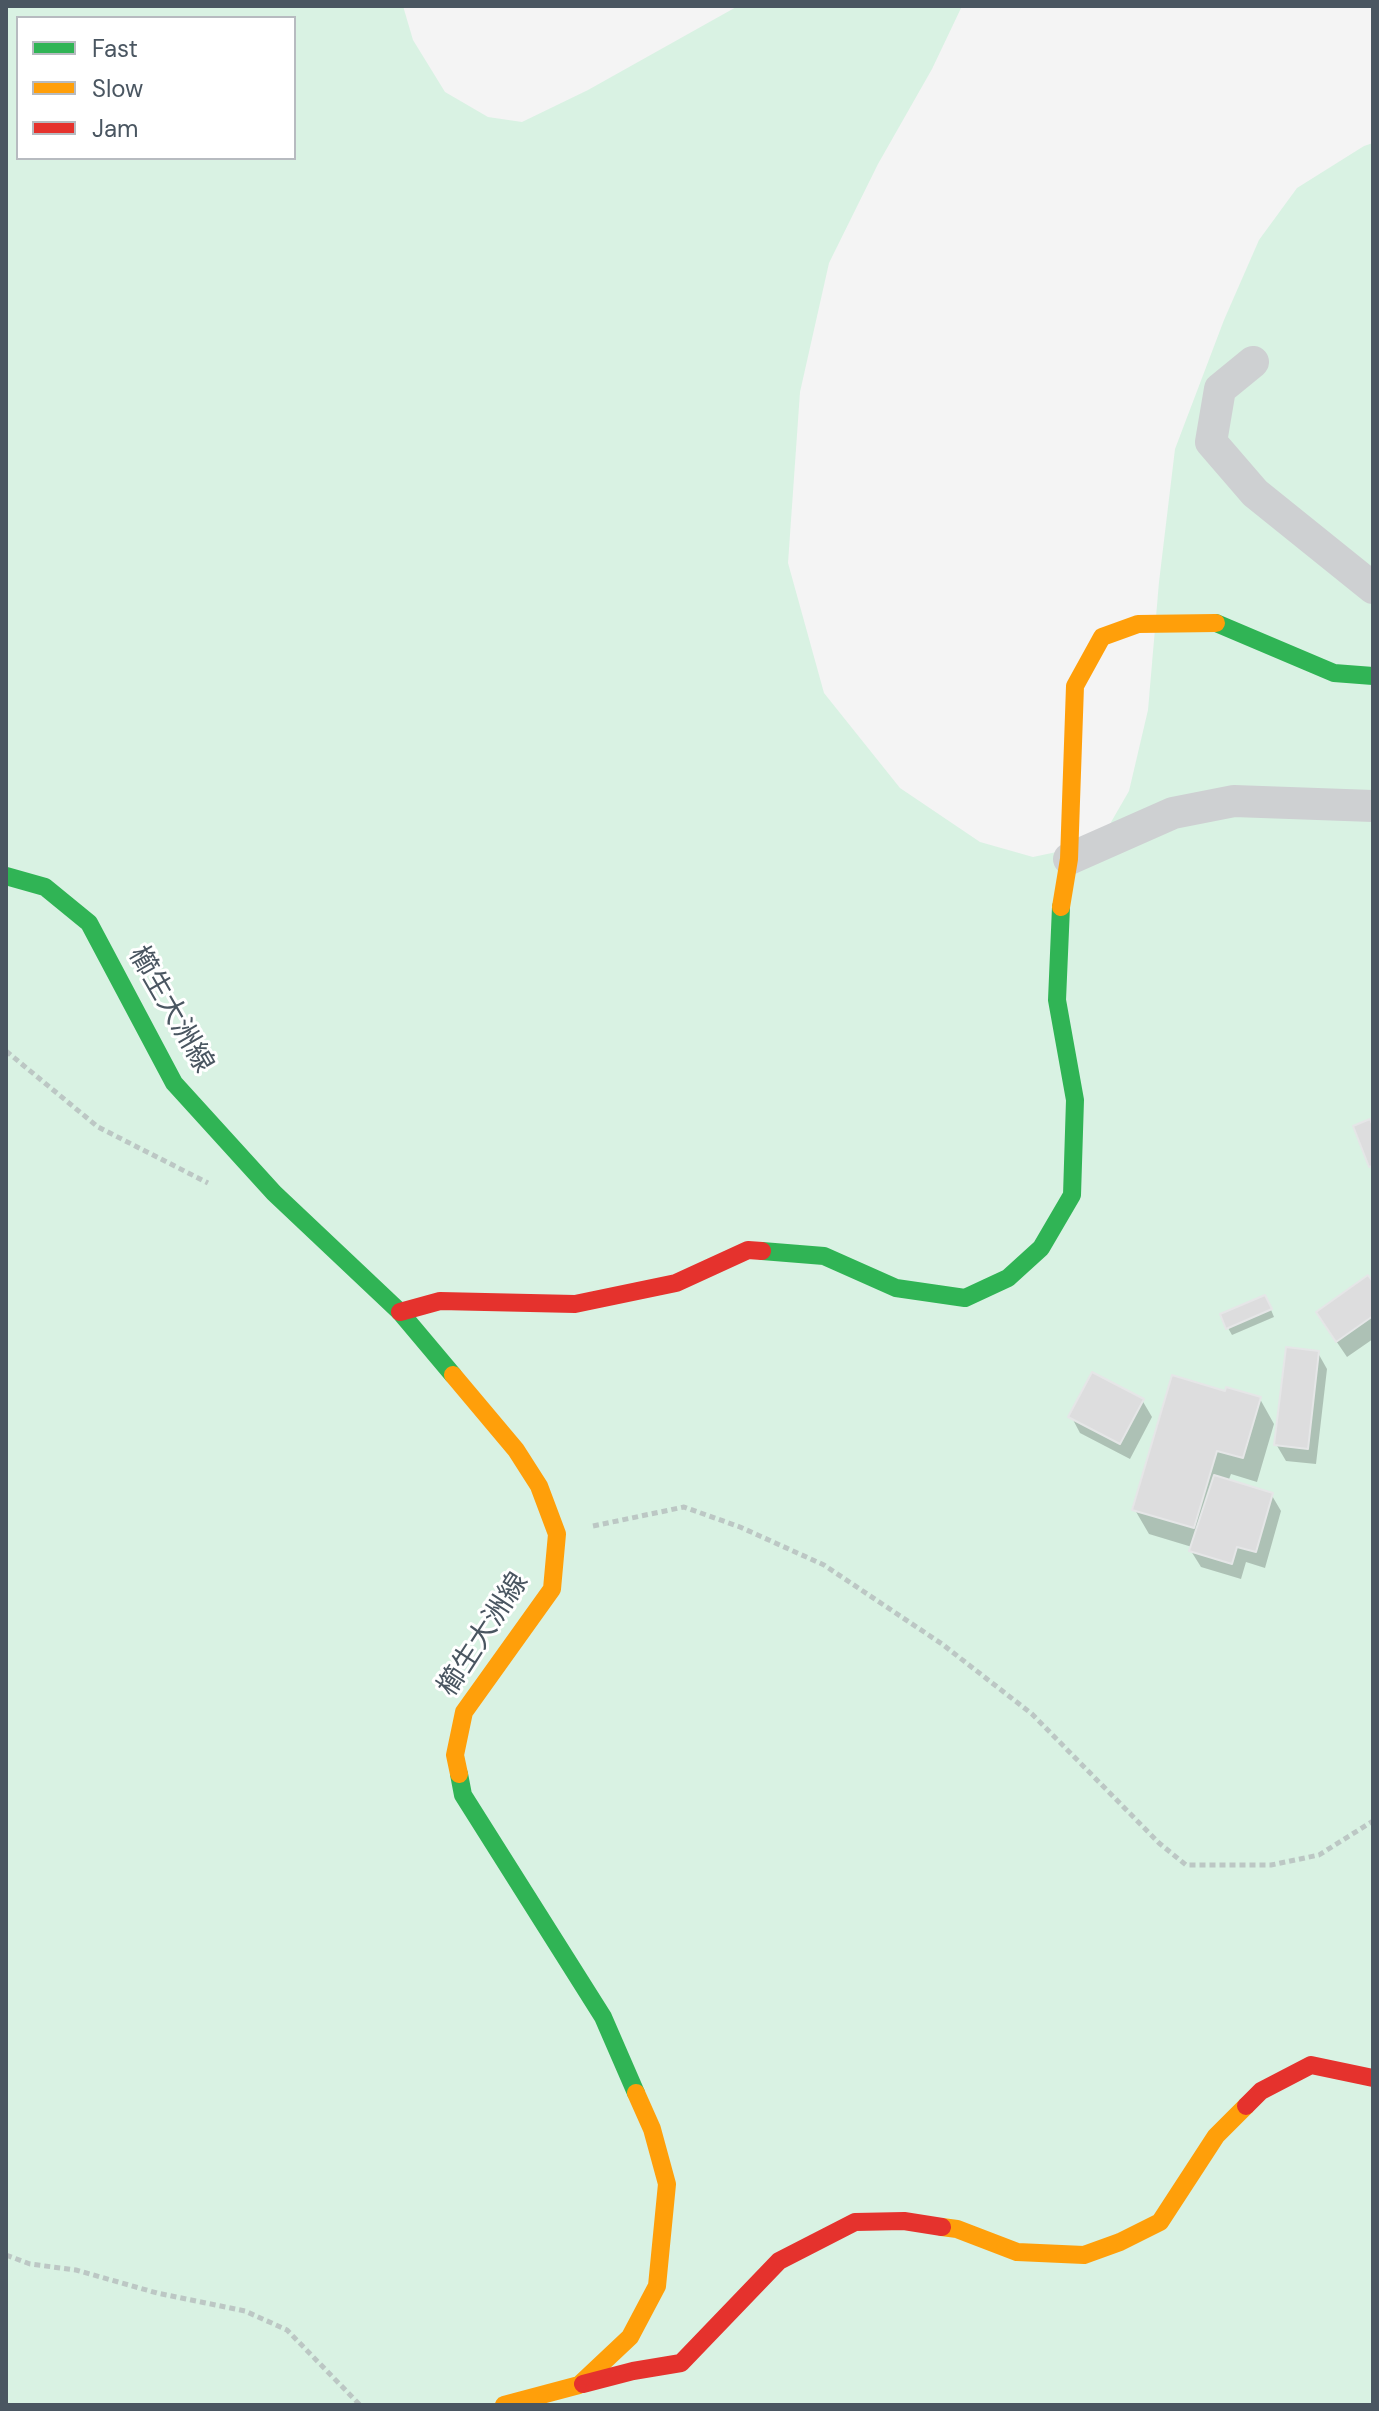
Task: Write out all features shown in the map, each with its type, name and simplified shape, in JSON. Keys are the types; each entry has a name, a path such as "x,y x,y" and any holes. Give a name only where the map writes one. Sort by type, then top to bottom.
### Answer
{"street":[{"path":"1253,362 1220,389 1211,442 1255,493 1373,588"},
{"path":"400,1312 440,1301 575,1304 676,1283 748,1250 824,1256 896,1288 965,1298 1008,1278 1041,1248 1072,1195 1075,1100 1057,1000 1061,901 1069,859 1075,686 1102,637 1138,624 1216,623 1334,673 1373,676"},
{"path":"1069,859 1173,813 1234,801 1373,806"},
{"name":"櫛生大洲線","path":"6,876 45,887 89,923 174,1083 274,1193 400,1312 516,1450 539,1486 557,1534 552,1589 464,1712 455,1755 463,1795 603,2017 652,2129 667,2184 657,2286 630,2337 579,2385 504,2405"},
{"path":"579,2385 681,2363 779,2261 855,2222 904,2221 957,2229 1017,2252 1084,2255 1120,2242 1160,2222 1216,2136 1261,2091 1311,2065 1373,2078"}],"path":[{"path":"6,1051 98,1127 210,1184"},
{"path":"557,1534 684,1507 740,1527 824,1565 942,1644 1032,1714 1159,1843 1186,1865 1271,1865 1319,1855 1373,1821"},
{"path":"6,2255 30,2264 76,2270 157,2293 245,2311 287,2330 360,2405"}],"green space":[{"path":"6,6 403,6 413,40 445,92 488,117 522,122 588,90 738,6 962,6 829,263 800,392 788,563 824,693 900,788 980,842 1033,857 1099,843 1129,791 1148,710 1175,449 1224,320 1259,240 1297,188 1373,143 1373,2405 6,2405"}],"building":[{"path":"1370,1119 1373,1126 1373,1166 1369,1167 1353,1126"},
{"path":"1368,1275 1373,1282 1373,1316 1336,1342 1316,1312"},
{"path":"1265,1295 1272,1309 1226,1329 1220,1314"},
{"path":"1286,1347 1319,1351 1308,1449 1274,1445"},
{"path":"1092,1372 1144,1399 1120,1444 1068,1417"},
{"path":"1172,1375 1225,1391 1226,1387 1261,1397 1243,1458 1217,1451 1194,1528 1132,1510"},
{"path":"1214,1475 1273,1493 1256,1552 1237,1547 1232,1564 1189,1551"}],"traffic: fast":[{"path":"1216,623 1334,673 1373,676"},
{"path":"6,876 45,887 89,923 174,1083 274,1193 400,1312 453,1375"},
{"path":"762,1251 824,1256 896,1288 965,1298 1008,1278 1041,1248 1072,1195 1075,1100 1057,1000 1061,907"},
{"path":"459,1774 463,1795 603,2017 636,2093"}],"traffic: slow":[{"path":"1061,907 1069,859 1075,686 1102,637 1138,624 1216,623"},
{"path":"453,1375 516,1450 539,1486 557,1534 552,1589 464,1712 455,1755 459,1774"},
{"path":"504,2405 579,2385 630,2337 657,2286 667,2184 652,2129 636,2093"},
{"path":"942,2227 957,2229 1017,2252 1084,2255 1120,2242 1160,2222 1216,2136 1246,2106"}],"traffic: jam":[{"path":"400,1312 440,1301 575,1304 676,1283 748,1250 762,1251"},
{"path":"1246,2106 1261,2091 1311,2065 1373,2078"},
{"path":"583,2384 681,2363 779,2261 855,2222 904,2221 942,2227"}]}
